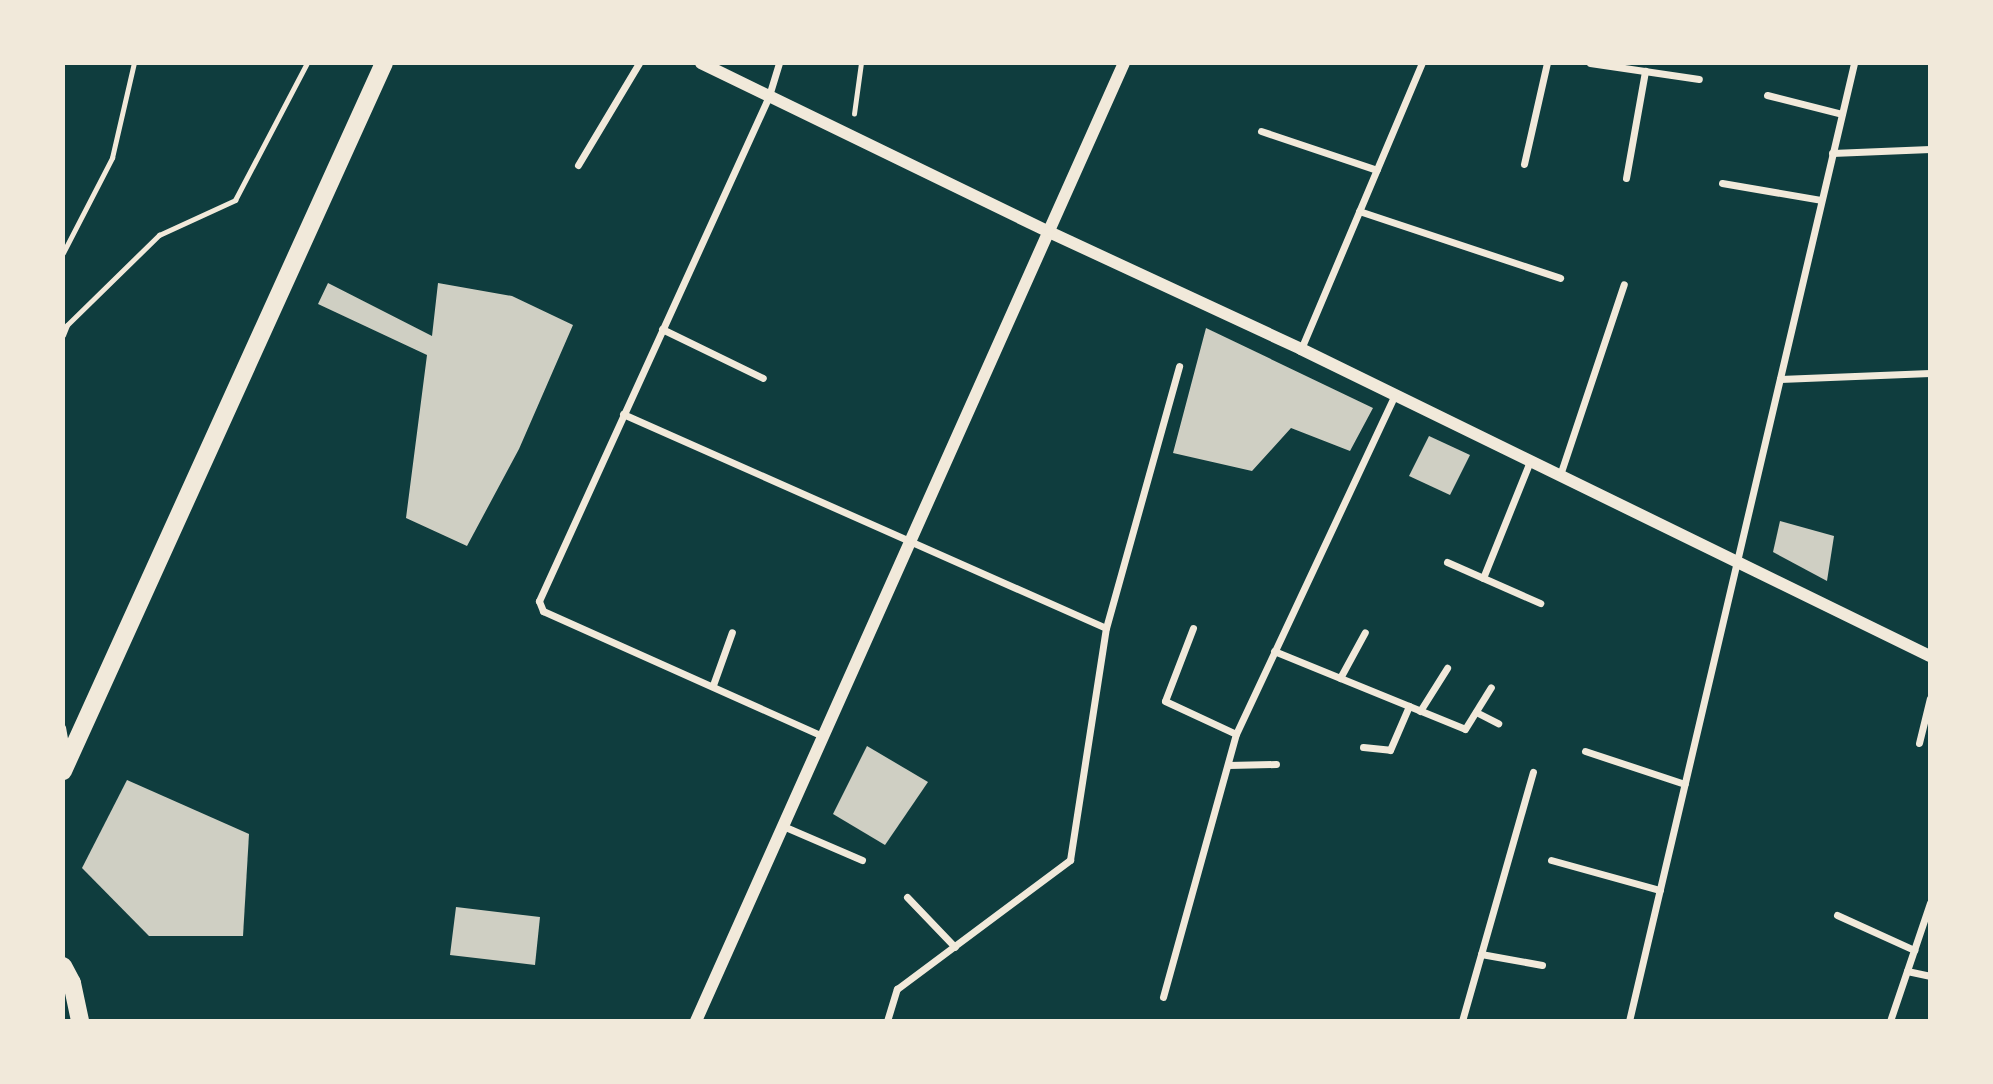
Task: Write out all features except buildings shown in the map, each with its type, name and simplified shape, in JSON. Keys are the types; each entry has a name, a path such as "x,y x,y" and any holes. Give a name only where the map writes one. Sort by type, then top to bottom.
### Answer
{"main road":[{"path":"65,765 384,63"},
{"path":"63,966 72,983 80,1021"}],"street":[{"path":"578,165 639,63"},
{"path":"701,63 1047,231 1301,349 1930,656"},
{"path":"779,63 769,96 539,601 542,611 823,736"},
{"path":"696,1021 1124,63"},
{"path":"1301,349 1422,63"},
{"path":"1524,164 1547,63"},
{"path":"1590,63 1699,79"},
{"path":"1629,1021 1854,63"},
{"path":"1626,178 1646,71"},
{"path":"1767,95 1842,114"},
{"path":"1261,131 1377,170"},
{"path":"1832,153 1930,149"},
{"path":"1722,183 1821,200"},
{"path":"1359,211 1560,278"},
{"path":"1560,475 1624,284"},
{"path":"662,330 763,378"},
{"path":"887,1021 897,989 1070,860 1107,628 1179,366"},
{"path":"1780,379 1930,373"},
{"path":"1163,997 1236,734 1395,395"},
{"path":"623,414 1107,628"},
{"path":"1483,578 1530,461"},
{"path":"1447,562 1540,603"},
{"path":"1193,628 1165,701 1236,734"},
{"path":"713,685 732,632"},
{"path":"1340,678 1365,632"},
{"path":"1275,651 1465,729 1492,687"},
{"path":"1420,711 1447,668"},
{"path":"1919,743 1930,698"},
{"path":"1363,747 1390,750 1409,706"},
{"path":"1476,712 1498,723"},
{"path":"1585,751 1685,784"},
{"path":"1228,765 1276,764"},
{"path":"1462,1021 1533,772"},
{"path":"783,826 862,860"},
{"path":"1551,860 1660,890"},
{"path":"907,897 955,947"},
{"path":"1890,1021 1930,903"},
{"path":"1837,915 1914,950"},
{"path":"1481,954 1542,965"},
{"path":"1907,971 1930,976"}],"lane":[{"path":"63,335 67,325 159,235 235,200 307,63"},
{"path":"63,727 65,765"}],"path":[{"path":"63,253 112,158 134,63"},
{"path":"851,134 861,63"}]}
